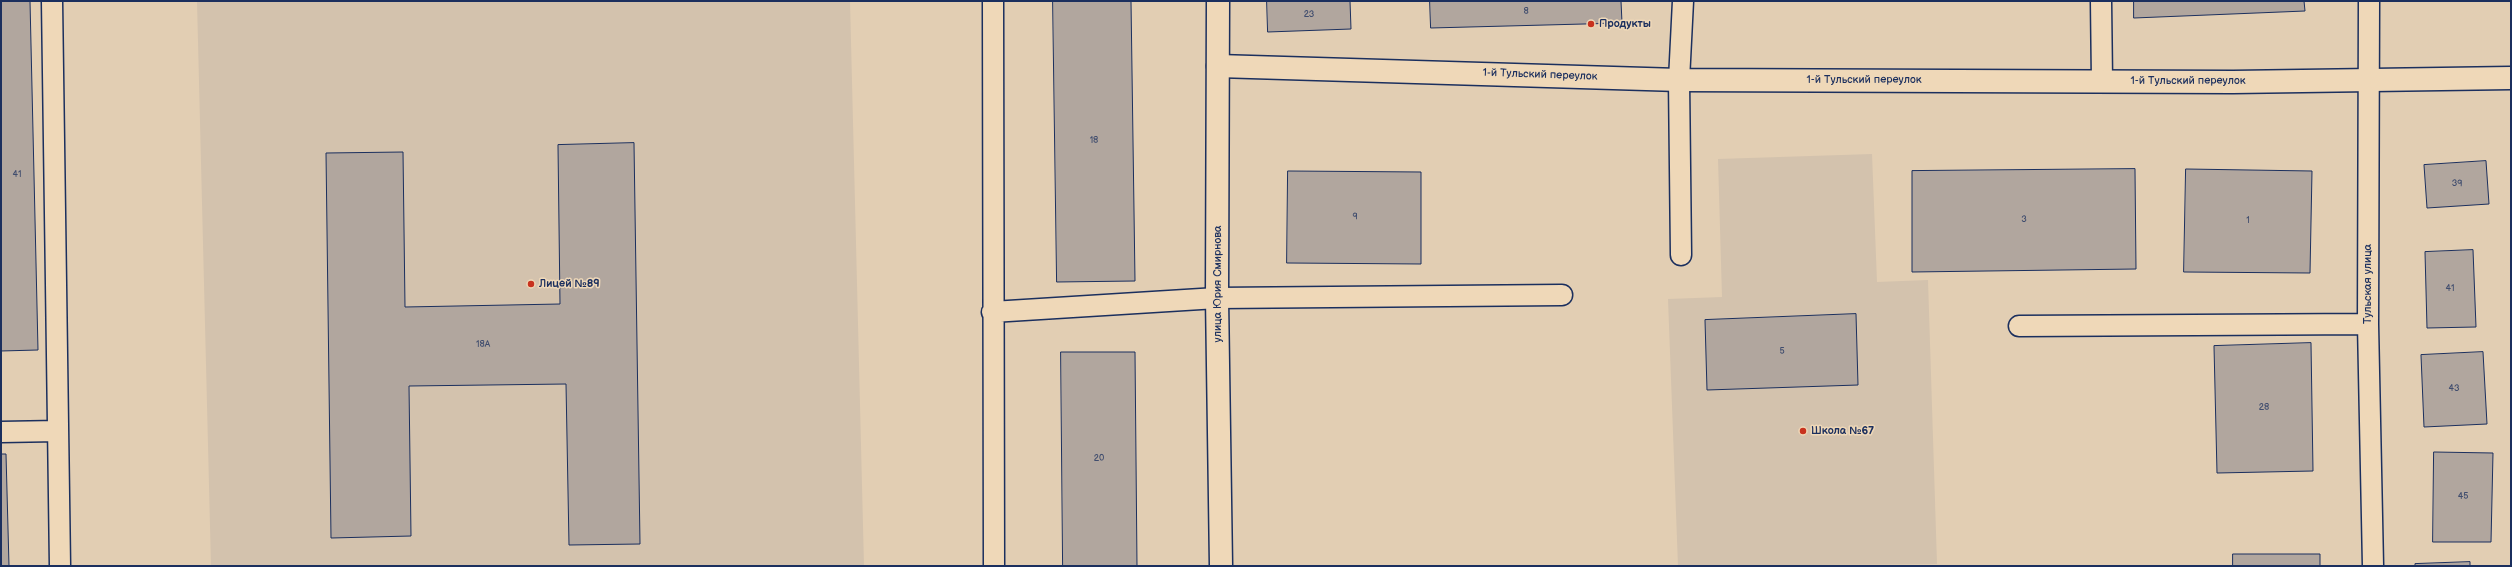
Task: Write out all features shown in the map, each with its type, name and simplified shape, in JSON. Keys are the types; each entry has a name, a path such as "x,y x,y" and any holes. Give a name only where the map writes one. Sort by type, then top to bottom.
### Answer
{"street":[{"name":"улица Юрия Смирнова","path":"1218,1 1217,298 1221,566"},
{"name":"1-й Тульский переулок","path":"1218,66 1679,80 2102,81 2511,78"}],"lane":[{"path":"52,1 60,566"},
{"path":"993,1 992,312 994,566"},
{"path":"1681,255 1679,80 1683,1"},
{"path":"2101,1 2102,81"},
{"name":"Тульская улица","path":"2369,1 2368,324 2373,566"},
{"path":"992,312 1217,298 1562,295"},
{"path":"2018,326 2368,324"},
{"path":"1,432 58,431"}],"shaded area":[{"name":"Лицей №89","path":"197,1 850,1 864,566 211,566"},
{"name":"Школа №67","path":"1872,154 1877,282 1928,280 1937,564 1678,566 1668,299 1722,297 1718,159"}],"building":[{"path":"1,1 30,1 38,350 1,351"},
{"path":"1053,1 1131,1 1135,281 1057,282"},
{"path":"1267,1 1350,1 1351,29 1268,32"},
{"path":"1430,1 1621,1 1622,23 1431,28"},
{"path":"2134,1 2304,1 2305,11 2134,18"},
{"path":"634,143 640,544 569,545 566,384 409,386 411,536 331,538 326,153 403,152 405,307 560,304 558,145"},
{"path":"2486,161 2489,204 2427,208 2424,165"},
{"path":"2135,169 2136,269 1912,272 1912,171"},
{"path":"2186,169 2312,171 2310,273 2184,272"},
{"path":"1288,171 1421,172 1421,264 1287,263"},
{"path":"2473,250 2476,327 2427,328 2425,252"},
{"path":"1856,314 1858,385 1707,390 1705,320"},
{"path":"2311,343 2313,471 2217,473 2214,346"},
{"path":"1061,352 1135,352 1137,566 1063,566"},
{"path":"2483,352 2487,424 2424,427 2421,355"},
{"path":"2434,452 2493,453 2491,542 2433,542"},
{"path":"1,454 6,454 9,566 1,566"},
{"path":"2233,554 2320,554 2320,566 2233,566"},
{"path":"2470,562 2470,566 2415,566 2415,564"}],"place":[{"name":"Продукты","path":"1591,24"},
{"name":"Лицей №89","path":"531,284"},
{"name":"Школа №67","path":"1803,431"}]}
